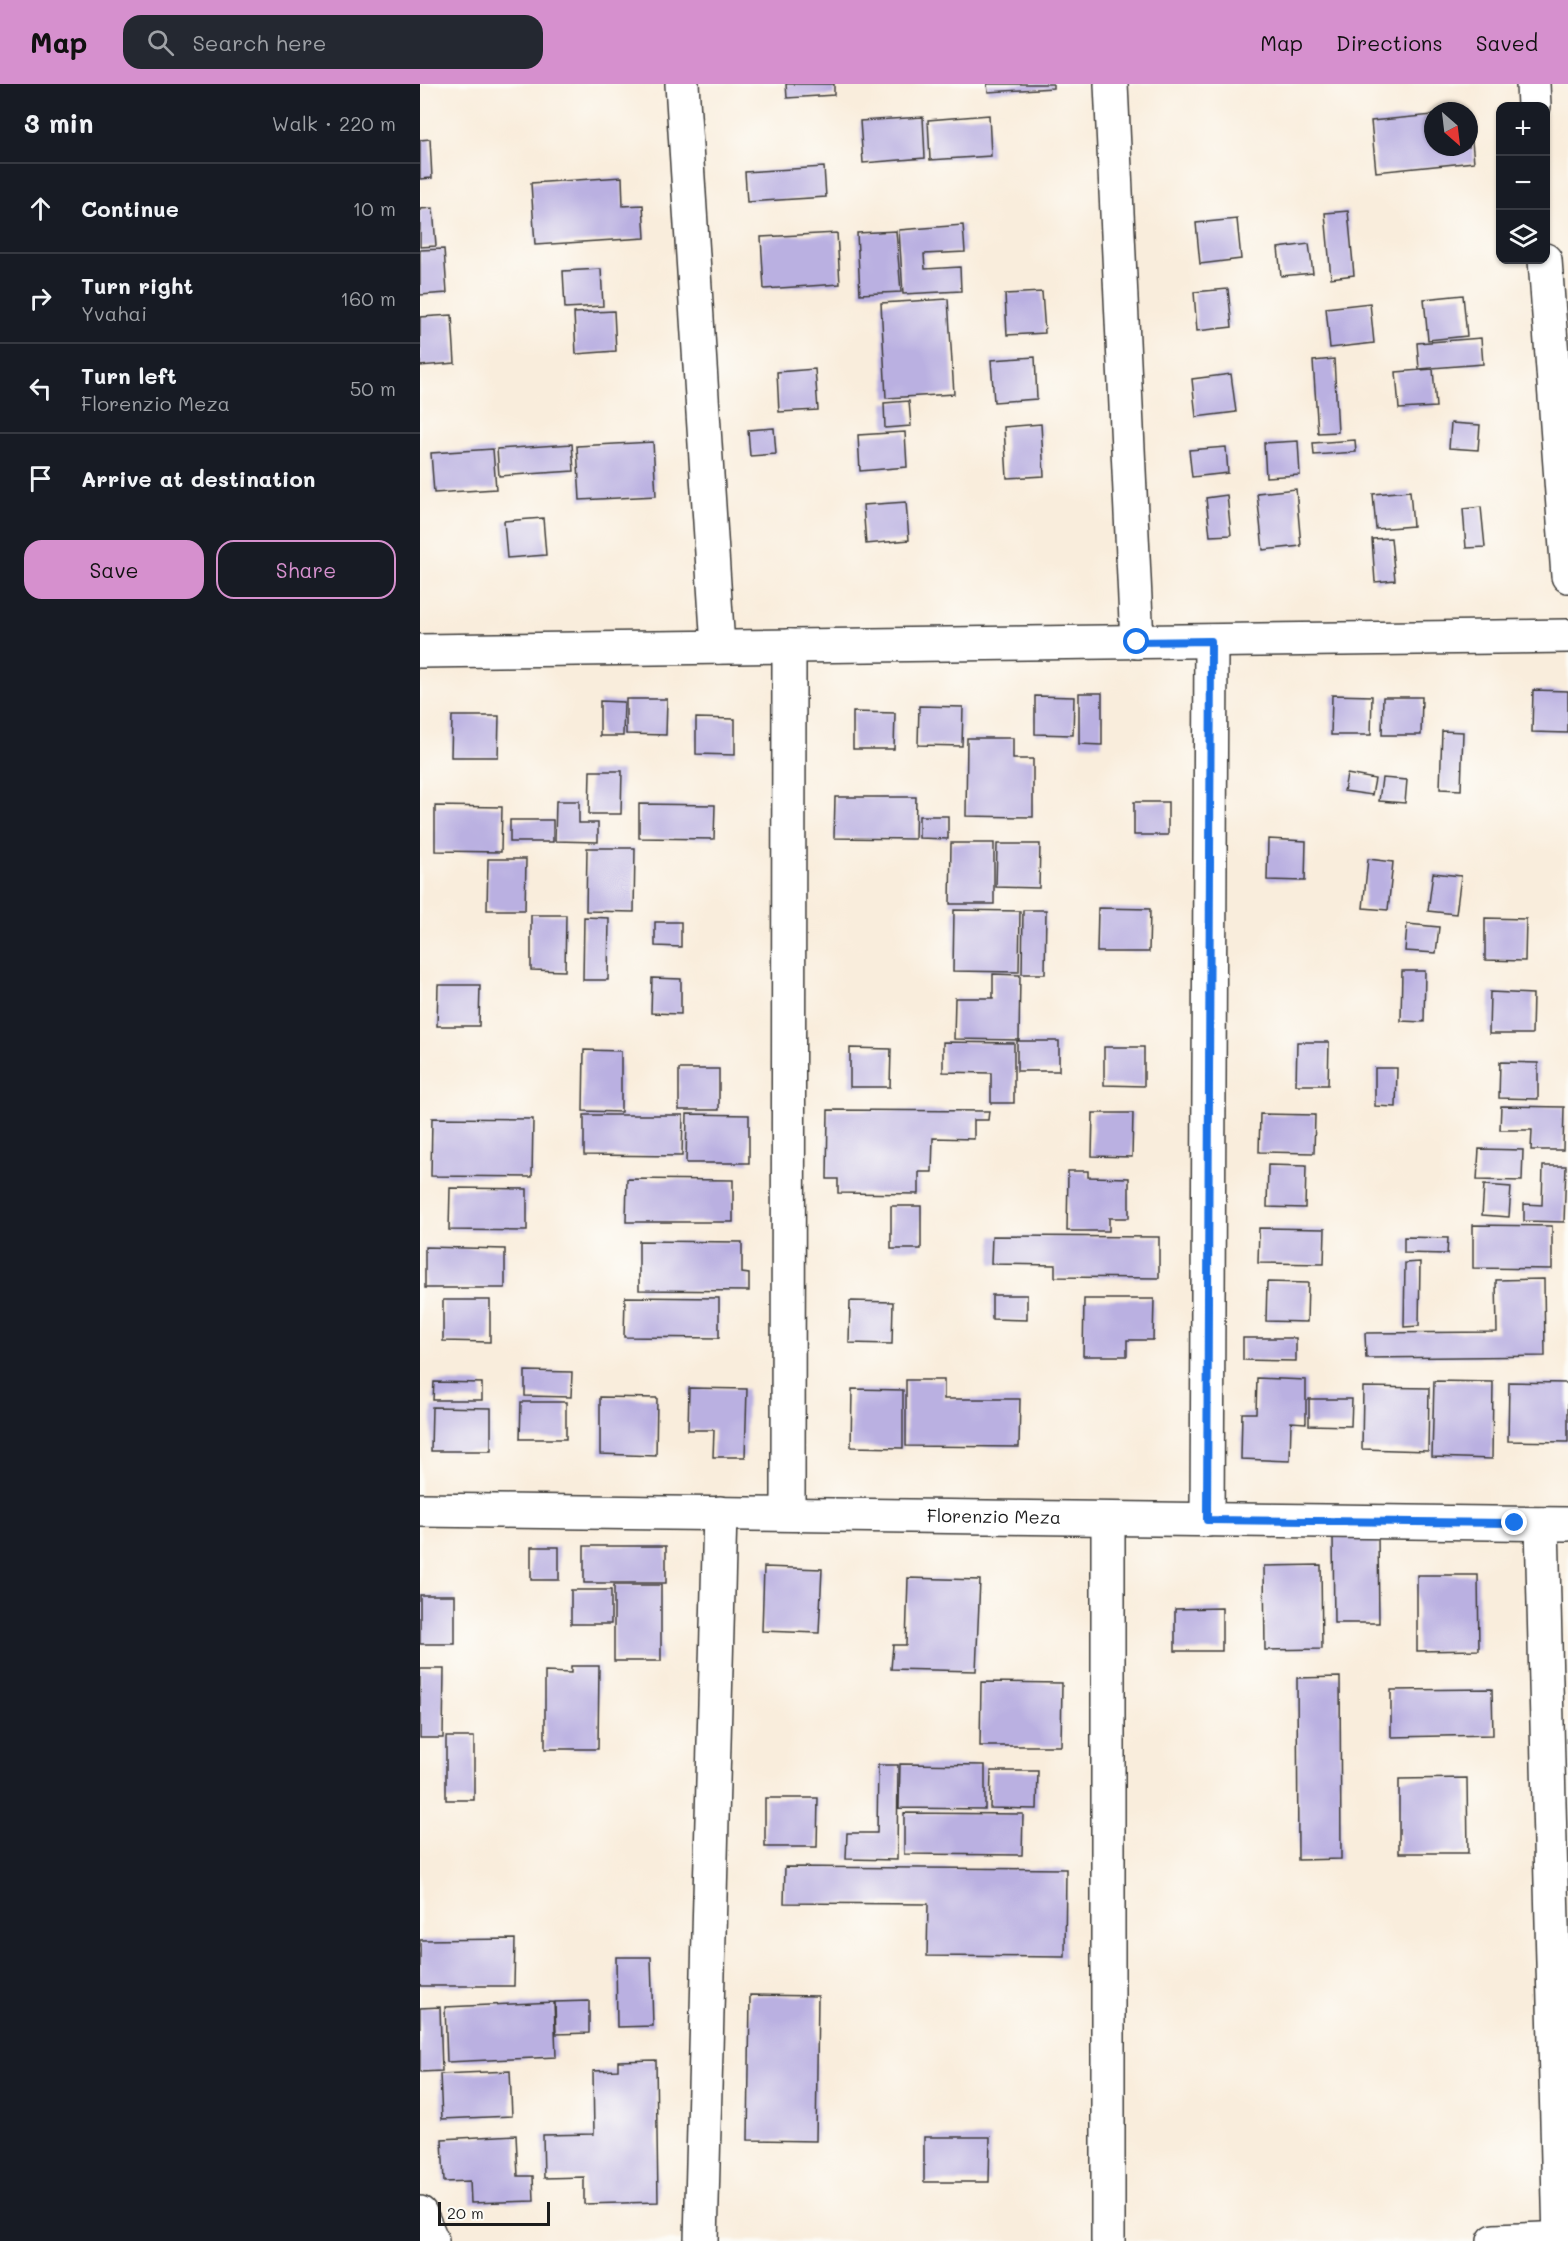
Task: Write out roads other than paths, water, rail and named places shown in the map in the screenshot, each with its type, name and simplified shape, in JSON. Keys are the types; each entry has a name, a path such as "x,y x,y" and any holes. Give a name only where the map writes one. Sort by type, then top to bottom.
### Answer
{"street":[{"path":"682,84 718,647"},
{"path":"1111,84 1137,642"},
{"path":"1533,84 1534,102"},
{"path":"1545,264 1568,576"},
{"path":"420,651 1568,636"},
{"path":"1207,1520 1211,641"},
{"path":"788,1514 789,646"},
{"name":"Florenzio Meza","path":"420,1510 1555,1524"},
{"path":"701,2241 720,1513"},
{"path":"1108,1519 1108,2241"},
{"path":"1494,2241 1563,2239 1555,1524"},
{"path":"420,2213 432,2241"}]}
